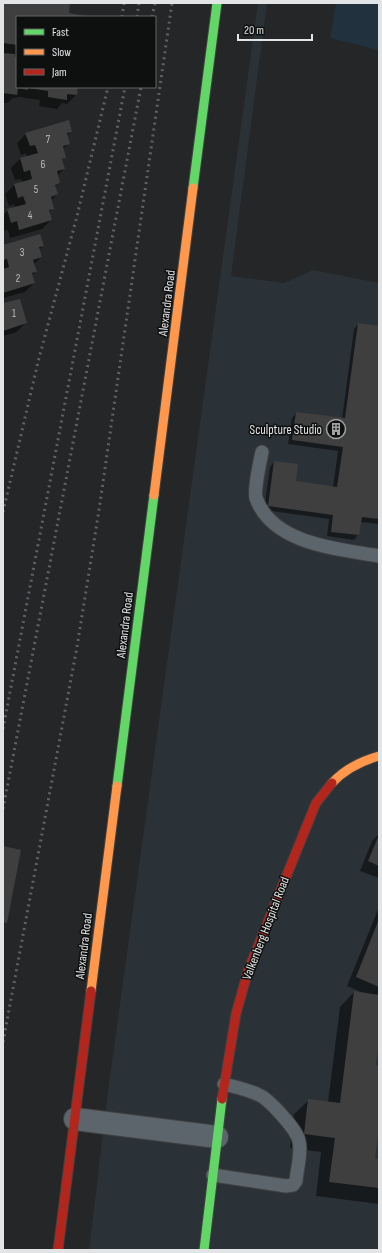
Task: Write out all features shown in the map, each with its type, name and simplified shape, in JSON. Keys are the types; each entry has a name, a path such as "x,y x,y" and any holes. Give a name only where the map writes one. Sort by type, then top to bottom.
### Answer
{"street":[{"name":"Alexandra Road","path":"58,1250 217,3"},
{"name":"Valkenberg Hospital Road","path":"204,1250 224,1084 236,1014 248,971 316,803 328,786 341,774 357,764 379,756"},
{"path":"75,1119 217,1137"}],"lane":[{"path":"262,452 255,496 269,521 304,541 379,556"},
{"path":"213,1175 286,1186 293,1185 296,1181 300,1146 299,1139 294,1131 267,1100 260,1095 224,1084"}],"shaded area":[{"path":"258,3 267,3 231,276 284,283 313,270 379,283 379,1250 89,1250 109,1084"},
{"path":"336,3 379,3 379,50 330,38"}],"building":[{"path":"3,3 70,3 69,13 86,16 16,16 16,45 3,43"},
{"path":"3,53 15,54 16,88 18,88 17,95 3,93"},
{"path":"28,88 78,88 77,95 67,94 67,100 48,97 48,91"},
{"path":"69,120 72,132 67,133 70,144 63,146 66,158 62,159 65,169 57,171 60,183 55,185 58,194 51,197 54,209 49,210 52,220 19,230 17,221 11,223 7,209 26,204 23,196 18,198 14,184 32,179 30,170 24,172 20,158 38,153 35,145 30,146 25,133"},
{"path":"40,234 44,246 39,247 42,257 33,260 37,272 32,273 35,283 3,293 3,269 9,267 7,259 3,260 3,245"},
{"path":"20,299 27,323 3,331 3,303"},
{"name":"Sculpture Studio","path":"358,323 379,326 379,519 362,517 359,535 331,532 333,515 268,506 274,461 298,464 296,481 337,487 343,447 292,440 296,412 345,418"},
{"path":"379,835 379,866 368,861"},
{"path":"3,846 21,850 7,923 3,922"},
{"path":"379,919 379,987 356,977"},
{"path":"354,991 379,995 379,1039 376,1065 379,1066 379,1128 375,1159 379,1159 379,1188 329,1182 335,1138 304,1134 308,1099 340,1103"}],"railway":[{"path":"122,16 124,3"},
{"path":"137,16 139,3"},
{"path":"152,16 155,3"},
{"path":"3,1042 77,647 99,510 172,3"},
{"path":"3,512 38,362 77,216 108,88"},
{"path":"3,729 125,88"},
{"path":"3,809 141,88"}],"traffic: fast":[{"path":"193,188 217,3"},
{"path":"117,786 154,495"},
{"path":"204,1250 222,1099"}],"traffic: slow":[{"path":"154,495 193,188"},
{"path":"332,783 354,766 379,756"},
{"path":"91,991 117,786"}],"traffic: jam":[{"path":"222,1099 236,1014 248,971 316,803 332,783"},
{"path":"58,1250 91,991"}],"place":[{"name":"Sculpture Studio","path":"336,429"}]}
